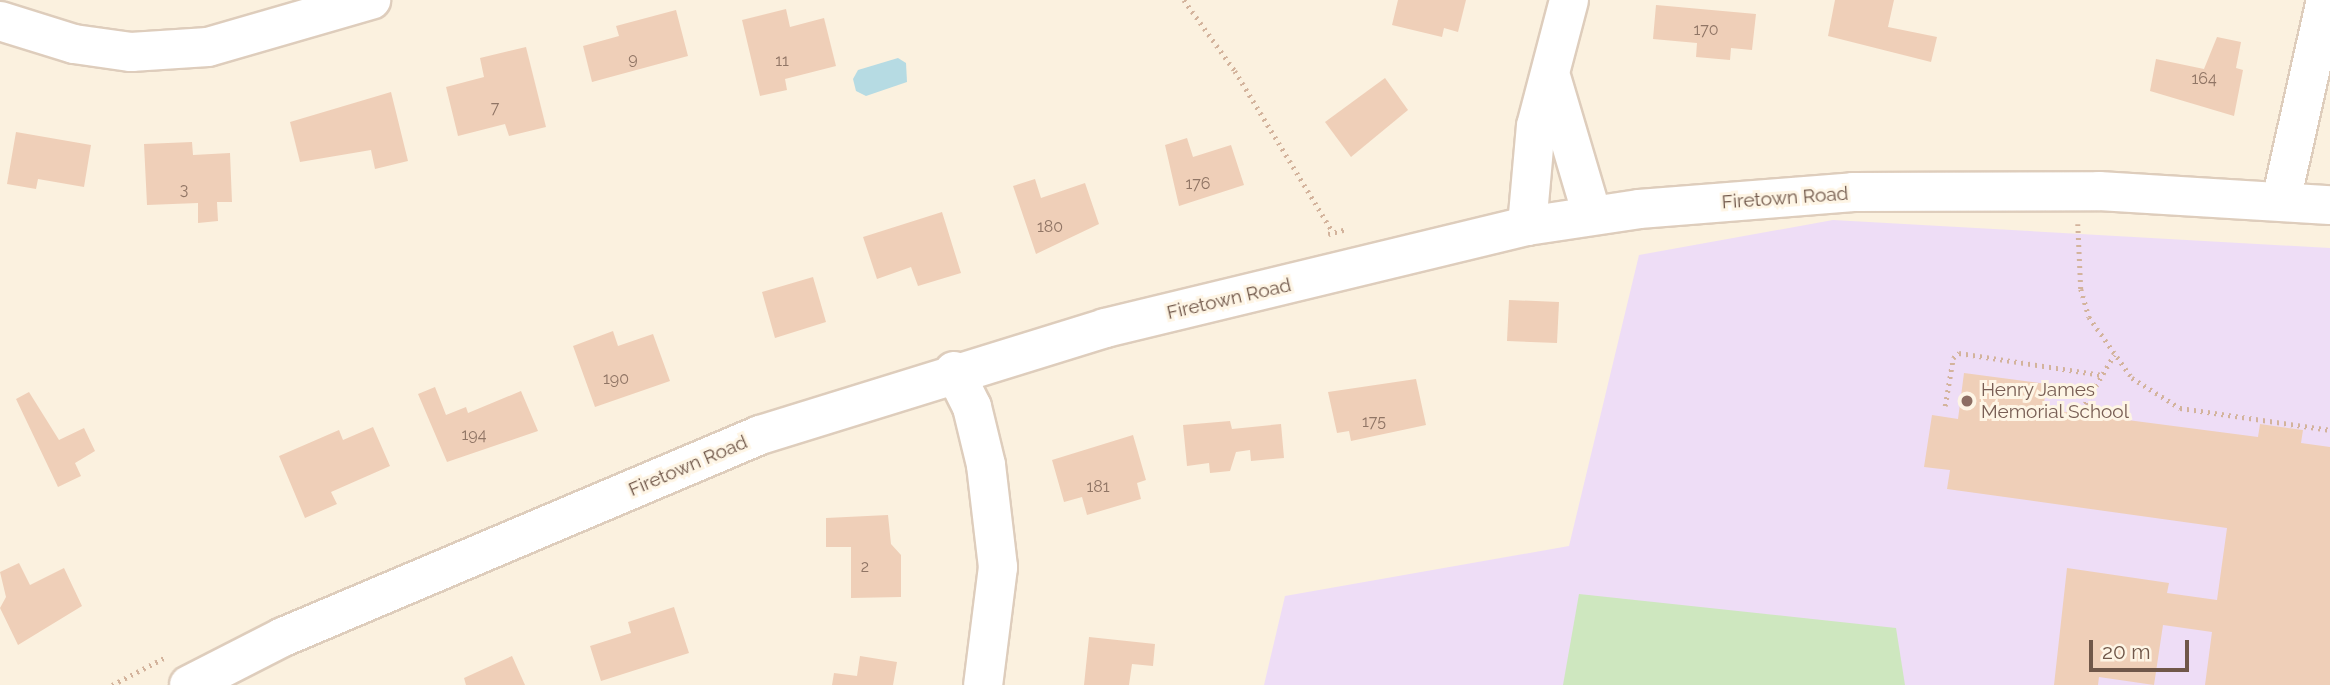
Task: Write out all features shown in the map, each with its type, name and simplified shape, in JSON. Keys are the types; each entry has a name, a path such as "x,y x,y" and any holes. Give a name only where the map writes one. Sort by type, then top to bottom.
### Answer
{"street":[{"path":"0,22 74,44 131,52 208,47 371,0"},
{"path":"1527,226 1536,125 1552,80 1569,0"},
{"path":"2281,201 2326,0"},
{"path":"1552,80 1592,215"},
{"name":"Firetown Road","path":"180,670 283,637 760,435 954,371 1105,328 1527,226 1592,215 1853,192 2099,191 2330,205"},
{"path":"954,371 972,407 986,465 998,567 983,685"}],"path":[{"path":"1184,0 1235,71 1333,232"},
{"path":"2066,222 2089,221"},
{"path":"2078,222 2081,289 2089,317 2113,355 2132,378 2180,408 2330,430"},
{"path":"1321,237 1359,227"},
{"path":"1945,406 1953,358 1959,353 2102,375"},
{"path":"2085,404 2113,355"},
{"path":"112,685 180,670"}],"shaded area":[{"name":"Henry James Memorial School","path":"1833,220 2330,248 2330,685 1264,685 1285,596 1569,546 1639,255"}],"green space":[{"path":"1579,594 1896,628 1905,685 1563,685"}],"water":[{"path":"898,58 906,63 907,82 866,96 856,91 853,79 858,70"}],"building":[{"path":"1398,0 1466,0 1458,32 1444,28 1442,37 1392,25"},
{"path":"1835,0 1894,0 1888,27 1937,37 1931,62 1828,36"},
{"path":"1656,5 1756,14 1752,50 1731,48 1730,60 1696,57 1697,43 1653,39"},
{"path":"786,9 790,27 824,18 836,66 785,79 787,90 760,96 742,20"},
{"path":"676,10 688,56 592,82 583,46 619,36 616,26"},
{"path":"2217,37 2241,42 2236,68 2243,70 2234,116 2150,91 2156,59 2204,69"},
{"path":"526,47 546,127 509,136 505,124 458,136 446,87 484,77 480,58"},
{"path":"1385,78 1408,110 1351,157 1325,122"},
{"path":"391,92 408,161 375,169 371,150 300,162 290,122"},
{"path":"16,132 91,145 84,187 38,179 36,189 7,184"},
{"path":"1187,138 1193,157 1231,145 1244,185 1179,206 1165,145"},
{"path":"192,142 193,155 230,153 232,202 217,202 218,221 198,223 198,203 147,205 144,144"},
{"path":"1035,179 1041,198 1085,183 1099,224 1036,254 1013,186"},
{"path":"942,212 961,273 918,286 911,267 877,279 863,237"},
{"path":"813,277 826,322 775,338 762,292"},
{"path":"1509,300 1559,302 1557,343 1507,341"},
{"path":"613,331 618,346 653,334 670,381 595,407 573,346"},
{"path":"1964,373 2047,384 2043,409 2258,437 2260,424 2303,430 2301,443 2330,447 2330,685 2205,685 2212,632 2163,625 2154,685 2099,677 2098,685 2054,685 2067,568 2169,583 2167,593 2217,600 2227,528 1947,489 1950,470 1924,467 1932,415 1958,419"},
{"path":"1416,379 1426,425 1351,441 1349,431 1337,433 1328,392"},
{"path":"435,387 446,415 466,407 468,413 521,391 538,431 447,462 418,394"},
{"path":"29,392 59,440 84,428 95,451 75,463 81,476 58,487 16,399"},
{"path":"1230,421 1232,429 1281,424 1284,458 1251,461 1250,450 1236,452 1230,471 1210,473 1209,463 1187,466 1183,425"},
{"path":"373,427 390,466 331,492 337,504 305,518 279,456 339,430 343,440"},
{"path":"1133,435 1146,480 1137,483 1141,499 1087,515 1082,497 1064,502 1052,460"},
{"path":"888,515 891,544 901,555 901,597 851,598 851,547 826,547 826,518"},
{"path":"19,563 30,585 64,568 82,606 18,645 0,608 6,597 0,572"},
{"path":"674,607 689,653 601,681 590,646 631,633 628,622"},
{"path":"1089,637 1155,644 1153,666 1132,664 1129,685 1084,685"},
{"path":"512,656 525,685 466,685 464,678"},
{"path":"860,656 897,662 893,685 832,685 834,673 857,676"}],"place":[{"name":"Henry James Memorial School","path":"1967,401"}]}
